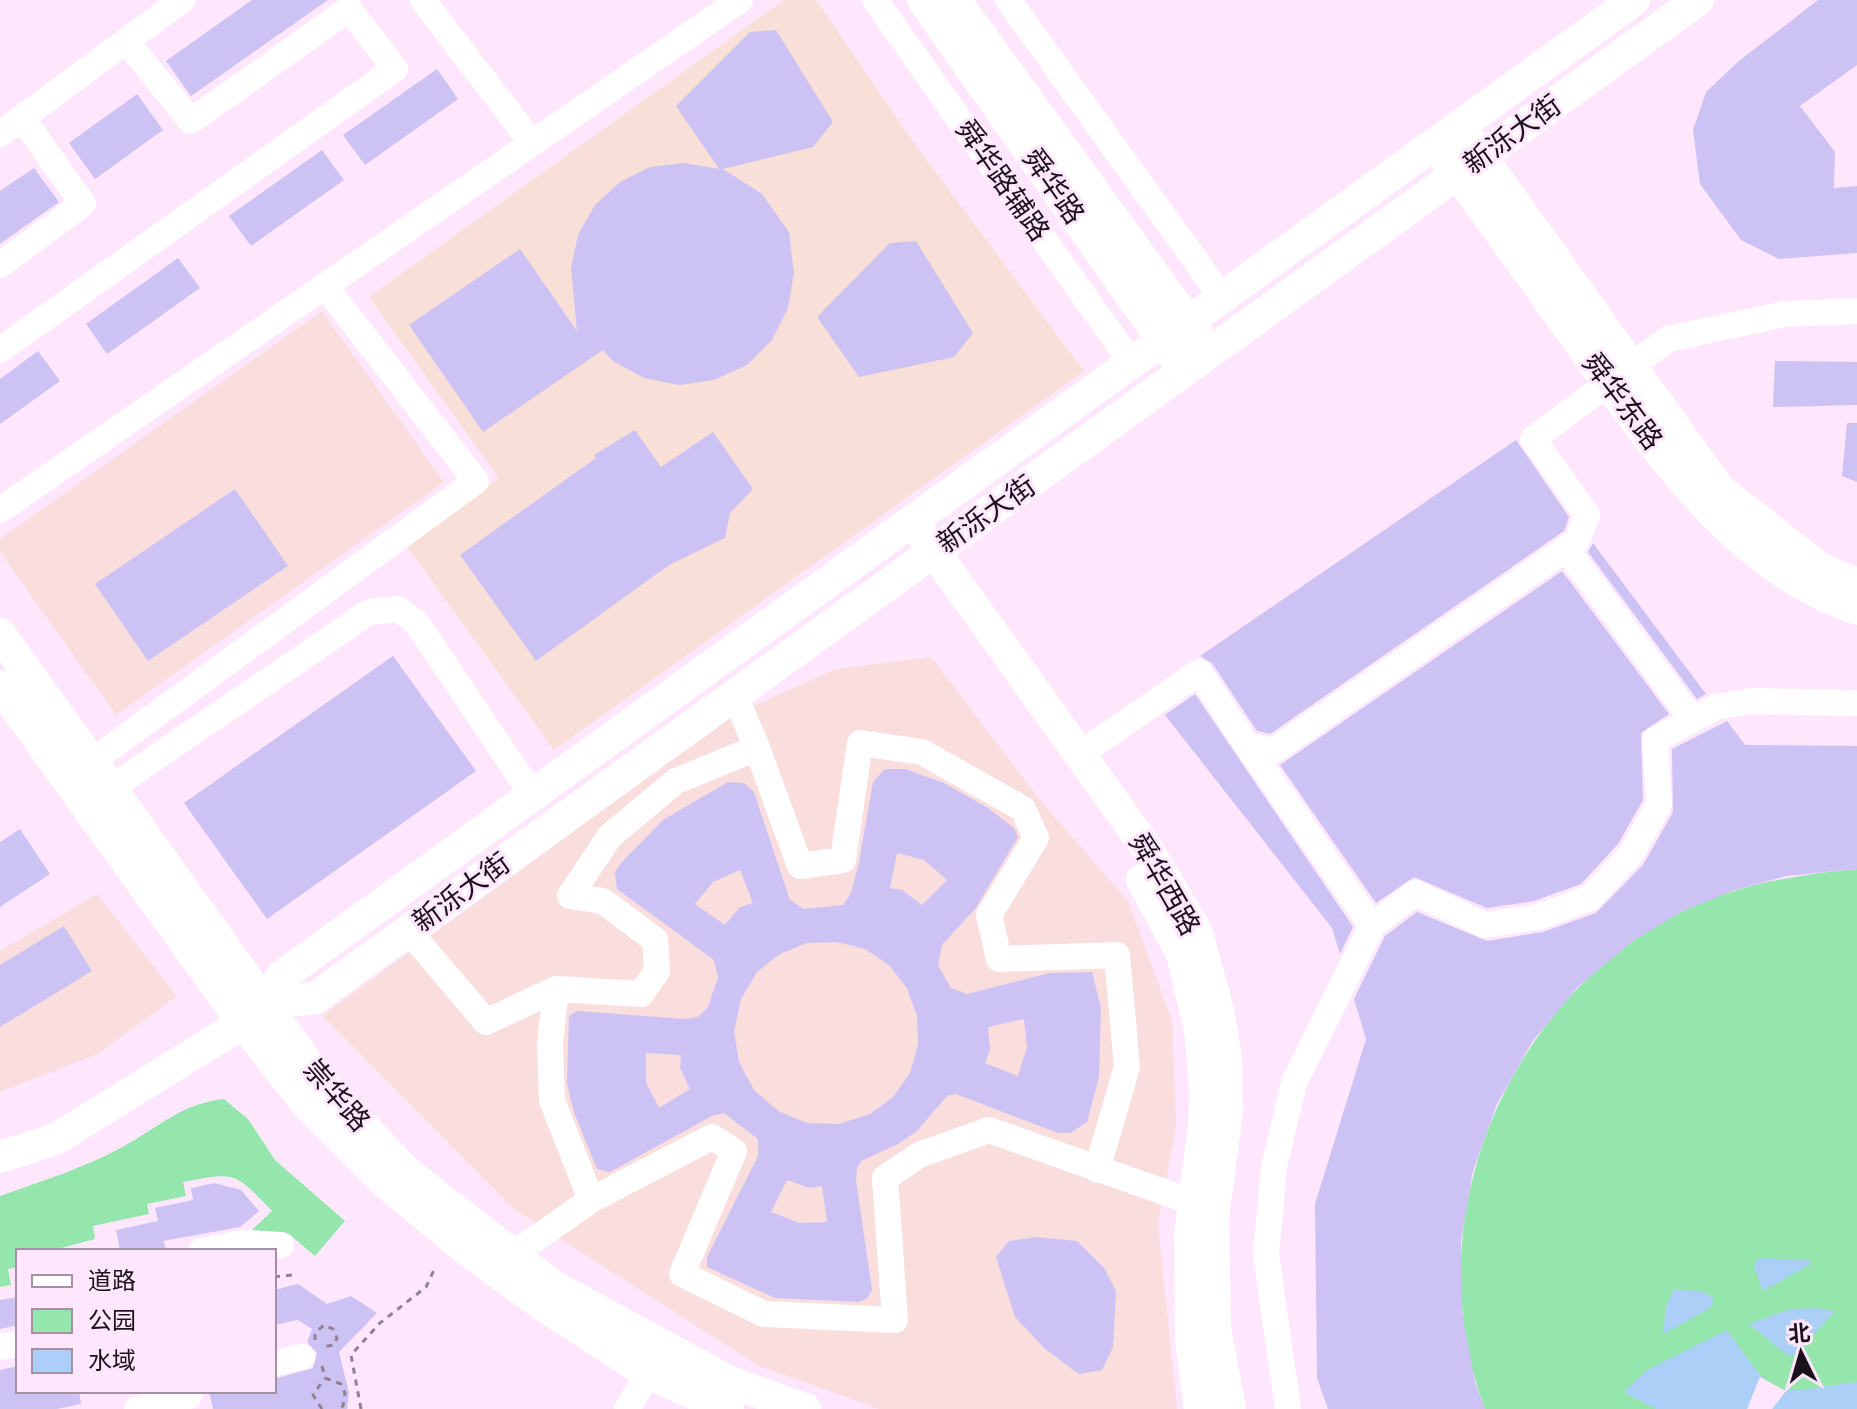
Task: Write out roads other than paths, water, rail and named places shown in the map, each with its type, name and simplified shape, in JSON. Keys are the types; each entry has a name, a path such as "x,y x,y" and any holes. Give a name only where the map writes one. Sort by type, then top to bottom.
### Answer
{"main road":[{"name":"舜华路","path":"923,0 1174,329 1210,352"},
{"name":"舜华路","path":"955,0 1174,329 1185,373"},
{"name":"新泺大街","path":"254,1013 282,976 1174,329 1634,0"},
{"name":"新泺大街","path":"0,1157 56,1139 254,1013 315,998 1698,0"},
{"name":"舜华东路","path":"1446,135 1620,376 1719,489 1821,569 1857,584"},
{"name":"舜华东路","path":"1620,376 1651,441 1731,533 1818,596 1857,609"},
{"name":"舜华西路","path":"902,526 1080,754 1146,847 1197,933 1219,1014 1227,1111 1213,1219 1215,1328 1230,1409"},
{"name":"舜华西路","path":"925,557 1136,870 1182,954 1200,1031 1205,1084 1204,1125 1192,1202 1191,1342 1200,1409"},
{"name":"崇华路","path":"0,634 111,788 254,1013 304,1101 388,1185 466,1249 544,1306 648,1373 728,1409"},
{"name":"崇华路","path":"0,686 254,1013 405,1171 553,1286 730,1382 805,1409"}],"street":[{"path":"0,134 182,0"},
{"path":"423,0 532,143"},
{"path":"0,510 740,0"},
{"name":"舜华路辅路","path":"875,0 1130,361"},
{"path":"1008,0 1221,296"},
{"path":"0,350 395,69 349,9 191,121 126,41"},
{"path":"0,265 83,204 22,118"},
{"path":"91,762 476,481 325,286"},
{"path":"1247,745 1273,751 1577,541 1587,515 1533,439 1668,339 1785,314 1857,311"},
{"path":"1566,549 1693,720"},
{"path":"111,788 369,612 398,609 416,622 532,794"},
{"path":"1080,754 1199,672 1372,926"},
{"path":"735,695 800,866 843,860 860,743 922,752 1023,809 1036,838 989,915 999,959 1117,955 1127,1067 1097,1170"},
{"path":"1288,1409 1266,1255 1274,1167 1294,1083 1372,926 1415,893 1485,925 1538,917 1590,898 1631,854 1659,804 1655,740 1716,707 1752,701 1857,703"},
{"path":"408,930 486,1022 556,989 641,994 657,971 655,940 603,901 570,896 610,836 676,781 757,748"},
{"path":"556,989 550,1044 552,1100 591,1200"},
{"path":"514,1254 591,1200 712,1137 734,1151 682,1274 764,1314 895,1320 885,1178 919,1155 989,1130 1192,1202"},
{"path":"211,1249 242,1243 281,1245"},
{"path":"276,1362 310,1352"},
{"path":"627,1409 648,1373"},
{"path":"137,1409 191,1399"}],"water":[{"path":"1758,1258 1810,1260 1811,1264 1763,1291 1754,1267"},
{"path":"1674,1289 1701,1291 1714,1298 1710,1308 1663,1334 1666,1306"},
{"path":"1790,1309 1835,1311 1796,1354 1788,1356 1749,1324"},
{"path":"1727,1330 1768,1382 1791,1390 1857,1382 1857,1409 1656,1409 1624,1392 1647,1370"}]}
